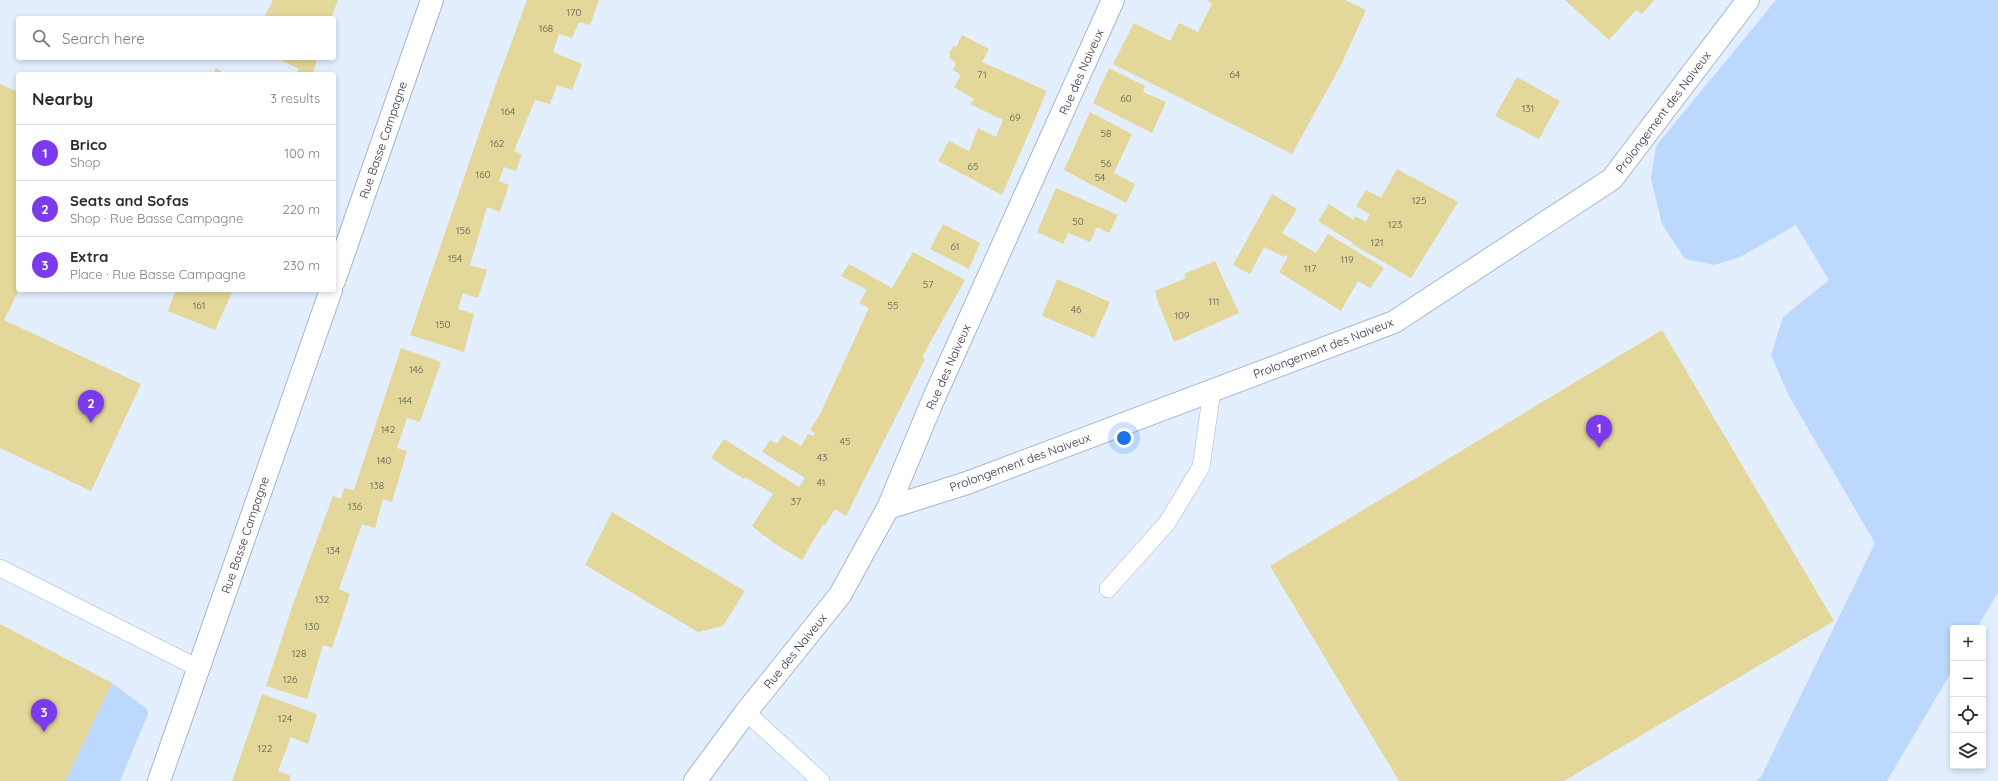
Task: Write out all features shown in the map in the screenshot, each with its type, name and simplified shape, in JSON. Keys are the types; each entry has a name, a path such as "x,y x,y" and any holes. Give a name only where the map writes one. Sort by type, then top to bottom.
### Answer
{"street":[{"name":"Rue Basse Campagne","path":"336,274 432,0"},
{"name":"Rue des Naiveux","path":"695,781 746,712 840,595 888,508 936,393 1113,0"},
{"name":"Prolongement des Naiveux","path":"888,508 967,483 1394,322 1612,179 1748,0"},
{"name":"Rue Basse Campagne","path":"159,781 330,292"}],"lane":[{"path":"1108,589 1168,524 1201,467 1212,391"},
{"path":"0,568 198,668"},
{"path":"746,712 821,781"}],"shaded area":[{"path":"1776,0 1998,0 1998,592 1979,625 1950,625 1950,674 1887,781 1755,781 1761,777 1875,543 1789,396 1771,355 1783,317 1829,280 1796,225 1740,257 1714,265 1685,259 1662,224 1651,179 1656,146"},
{"path":"112,683 147,709 148,714 120,781 65,781"}],"building":[{"path":"273,0 338,0 332,16 265,16"},
{"path":"527,0 599,0 590,25 579,22 572,38 559,34 553,52 582,64 572,90 557,85 550,104 535,100 514,151 522,154 516,171 504,167 499,181 509,185 500,212 487,207 470,265 487,270 478,298 463,293 458,309 474,314 464,352 410,335 495,87"},
{"path":"1207,0 1345,0 1366,10 1341,65 1292,154 1113,64 1134,23 1170,41 1179,23 1198,32 1212,4"},
{"path":"1565,0 1654,0 1642,14 1636,10 1609,40"},
{"path":"962,35 989,49 982,62 1047,91 1002,195 938,161 949,141 969,151 978,128 996,137 1003,120 970,104 974,99 954,87 961,75 953,70 956,63 949,58 949,54 953,46 956,47"},
{"path":"281,60 316,60 314,72 297,72 299,69"},
{"path":"216,68 222,72 215,72"},
{"path":"1109,68 1145,86 1143,92 1166,102 1152,133 1093,103"},
{"path":"1517,77 1560,101 1539,139 1495,116"},
{"path":"0,84 16,91 16,292 18,292 4,320 141,384 91,491 0,448"},
{"path":"1090,112 1132,134 1114,173 1135,184 1126,203 1064,170"},
{"path":"1397,169 1458,202 1411,278 1352,244 1353,243 1318,221 1329,204 1353,220 1355,216 1366,222 1370,214 1356,206 1366,190 1381,198"},
{"path":"1056,188 1118,215 1109,233 1097,227 1090,242 1068,233 1063,244 1037,232"},
{"path":"1272,194 1297,209 1282,233 1316,253 1328,234 1384,268 1370,288 1358,281 1341,311 1279,272 1288,257 1285,255 1284,257 1264,247 1250,274 1233,265"},
{"path":"943,224 980,243 969,269 930,249"},
{"path":"913,252 965,280 922,357 925,359 846,516 835,509 825,525 823,524 802,560 775,544 752,526 773,494 745,477 744,479 711,458 724,439 799,487 805,478 762,452 770,440 777,444 783,435 801,446 808,434 813,436 815,433 810,430 820,414 869,308 859,303 867,290 841,276 849,264 892,288"},
{"path":"1215,261 1239,313 1174,342 1155,291 1186,278 1184,274"},
{"path":"1057,279 1110,302 1094,338 1042,316"},
{"path":"175,292 232,292 215,330 168,311"},
{"path":"1662,330 1834,621 1564,781 1399,781 1270,566"},
{"path":"401,348 441,362 420,422 407,418 397,448 407,451 392,502 383,499 375,528 362,524 339,589 350,594 332,648 323,645 307,699 266,686 293,604 333,496 341,499 344,488 354,490"},
{"path":"612,512 745,591 723,626 698,632 585,565"},
{"path":"0,624 112,683 65,781 0,781"},
{"path":"262,694 317,714 308,744 291,737 278,771 291,776 290,781 232,781"}],"place":[{"name":"Seats and Sofas","path":"91,423"},
{"name":"Brico","path":"1599,448"},
{"name":"Extra","path":"44,732"}]}
